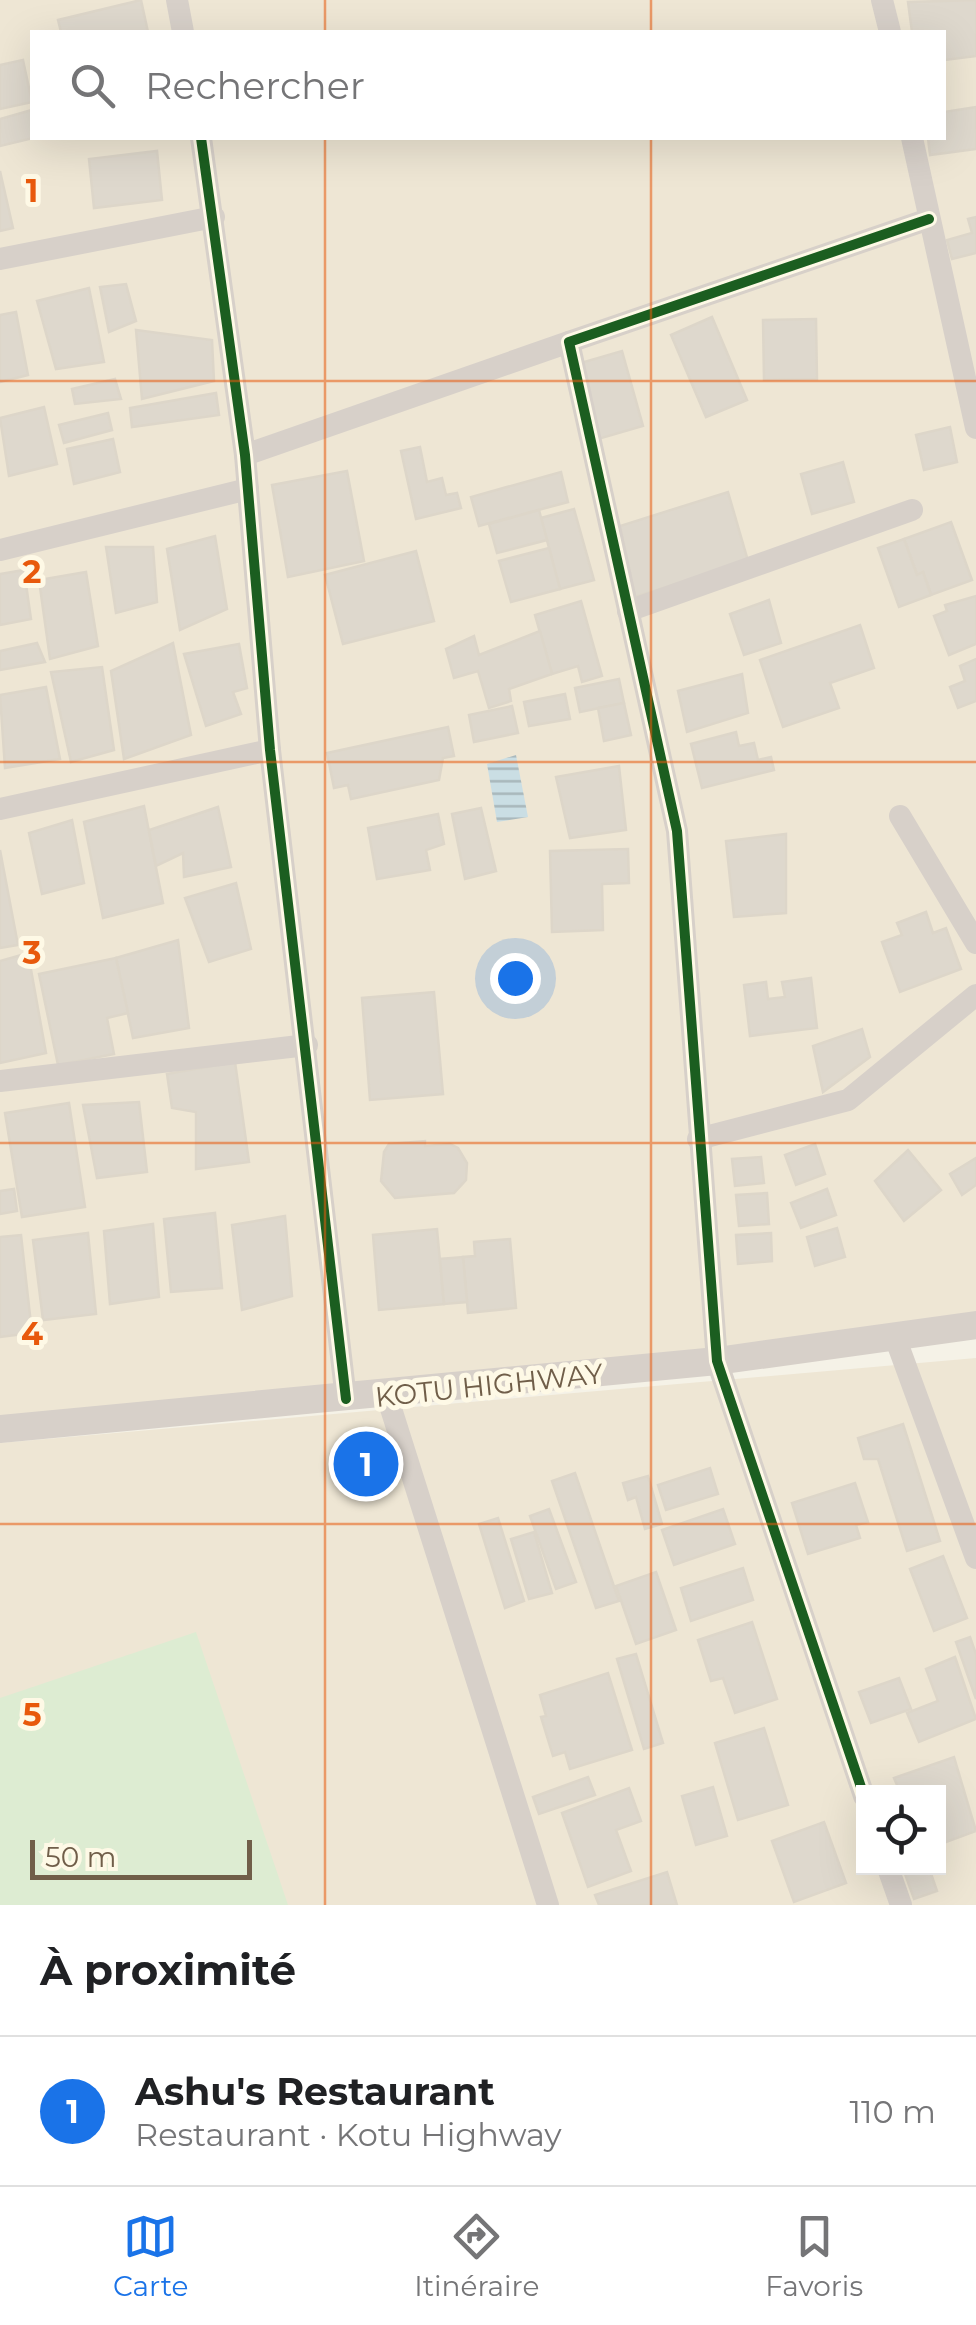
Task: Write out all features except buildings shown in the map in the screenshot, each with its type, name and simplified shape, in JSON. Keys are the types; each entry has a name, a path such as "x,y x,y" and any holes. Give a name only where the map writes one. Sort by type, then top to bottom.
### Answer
{"street":[{"path":"178,0 183,30"},
{"path":"882,0 890,30"},
{"path":"201,140 246,455 270,750 346,1399"},
{"path":"912,140 976,428"},
{"path":"0,260 214,217"},
{"path":"246,455 929,220"},
{"path":"569,342 677,830 717,1361 860,1785"},
{"path":"0,550 248,489"},
{"path":"628,611 912,510"},
{"path":"0,809 270,750"},
{"path":"900,816 976,942"},
{"path":"698,1139 848,1100 976,995"},
{"path":"0,1081 307,1044"},
{"name":"KOTU HIGHWAY","path":"0,1429 387,1396 717,1361 976,1324"},
{"path":"894,1337 976,1558"},
{"path":"387,1396 548,1905"},
{"path":"890,1875 901,1905"}],"shaded area":[{"path":"0,0 976,0 976,1325 0,1429"},
{"path":"516,755 528,817 497,822 487,764"},
{"path":"976,1358 976,1905 0,1905 0,1443"}],"green space":[{"path":"196,1632 288,1905 0,1905 0,1698"}],"cycle path":[{"path":"201,140 245,455 270,750 346,1399"},
{"path":"860,1785 717,1361 677,831 569,342 929,219"}],"place":[{"name":"Ashu's Restaurant","path":"366,1464"}]}
